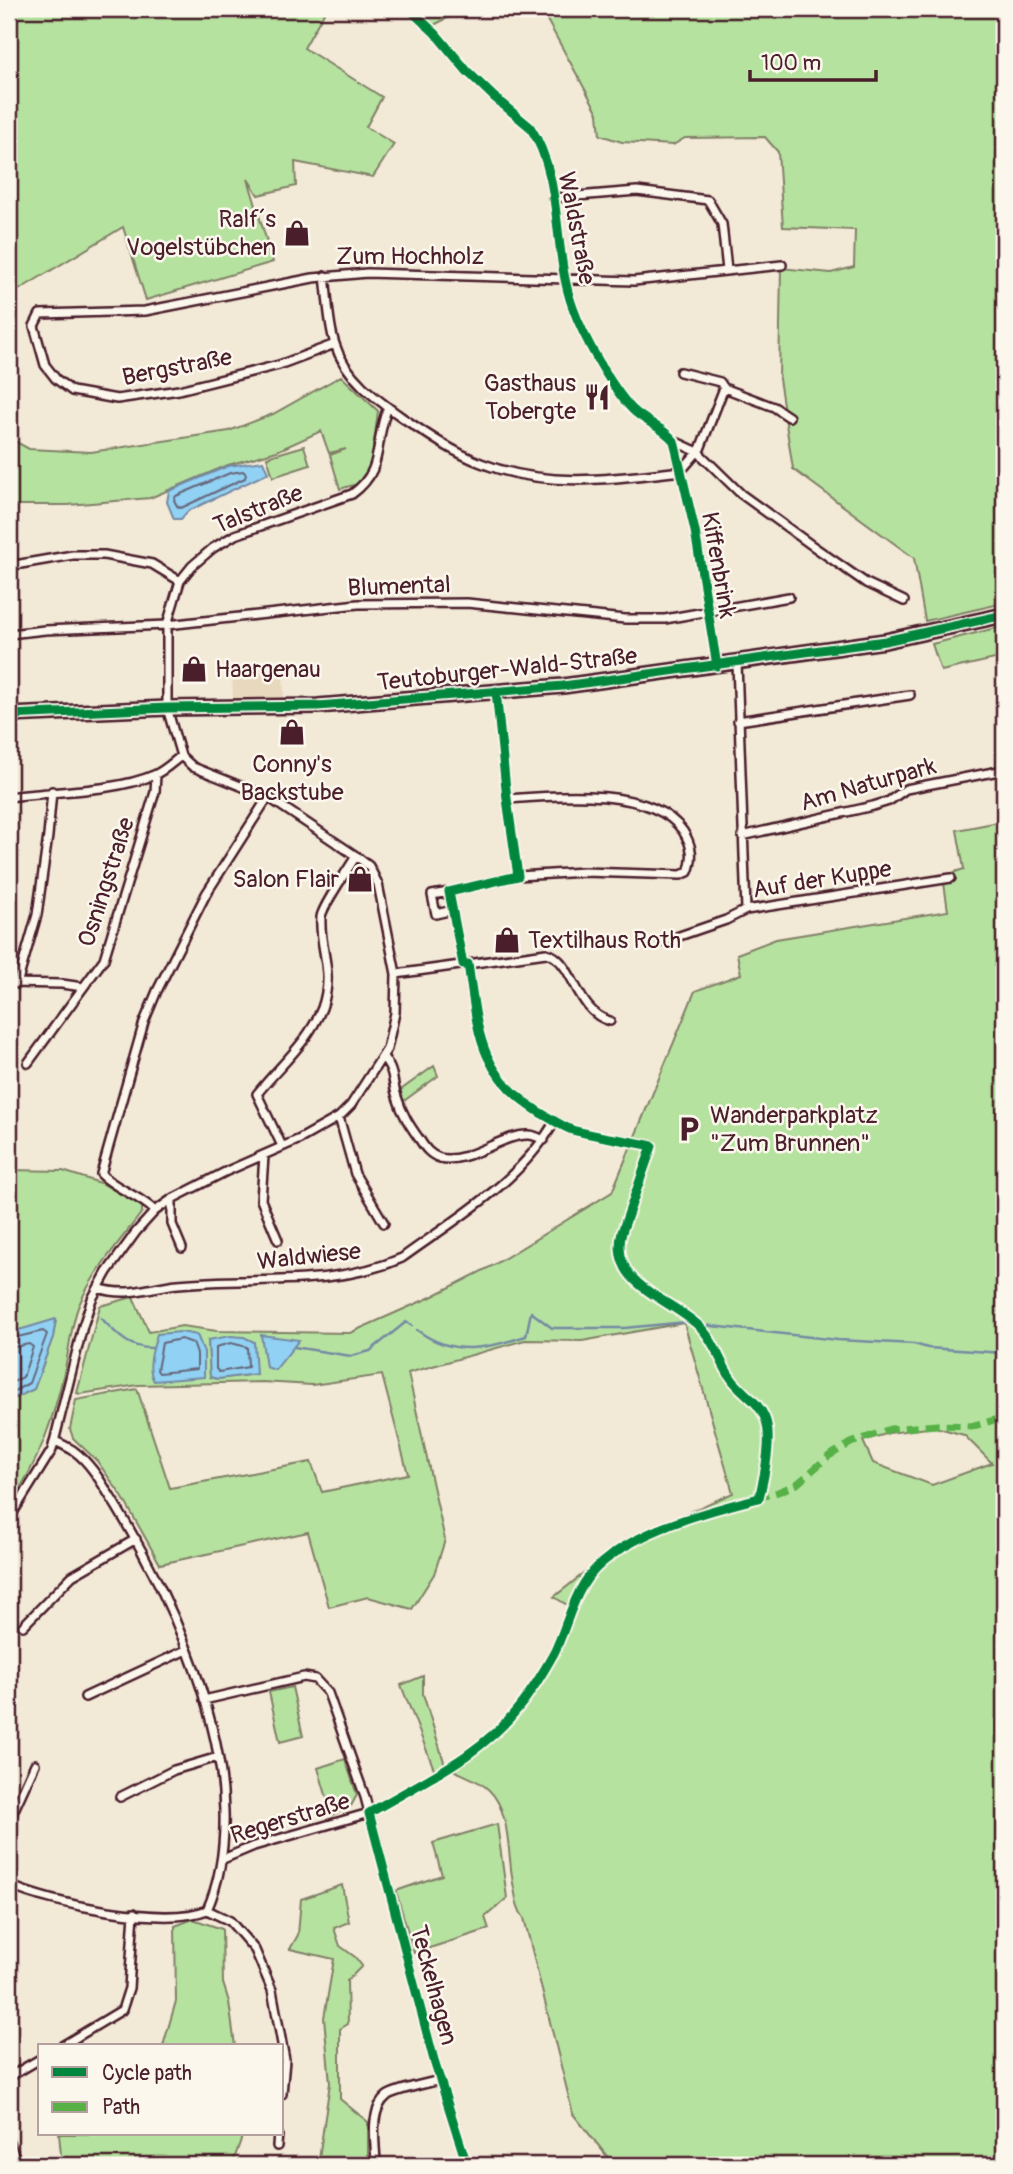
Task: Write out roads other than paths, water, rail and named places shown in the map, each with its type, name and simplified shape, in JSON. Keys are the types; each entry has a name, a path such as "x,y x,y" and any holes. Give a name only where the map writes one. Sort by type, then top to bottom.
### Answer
{"main road":[{"name":"Teutoburger-Wald-Straße","path":"9,715 167,708 318,706 563,686 885,641 1004,615"}],"street":[{"name":"Waldstraße","path":"409,9 435,33 467,71 530,127 536,136 553,198 573,307 579,323 622,397 634,411 674,441 698,452 741,494 810,544 866,583 904,601"},
{"path":"553,198 637,191 708,200 722,224 727,270"},
{"name":"Zum Hochholz","path":"40,314 145,311 325,276 367,273 634,281 782,265"},
{"path":"325,276 335,344 346,367 364,387 388,407 455,452 482,464 519,475 587,481 681,471 698,452 724,388"},
{"name":"Bergstraße","path":"40,314 34,326 45,365 56,379 72,391 117,399 179,390 279,365 335,344"},
{"path":"680,372 720,382 724,388 774,407 789,417"},
{"name":"Talstraße","path":"181,756 167,708 167,625 180,581 192,566 213,548 235,535 352,494 364,485 374,471 382,421 388,407"},
{"path":"674,441 681,471"},
{"name":"Kiffenbrink","path":"681,471 695,531 717,666"},
{"path":"9,566 73,555 104,555 152,564 180,581"},
{"name":"Blumental","path":"9,634 45,629 167,625 359,604 467,603 625,619 664,619 789,597"},
{"path":"737,663 746,910"},
{"path":"496,691 507,799 519,876"},
{"path":"738,721 910,695"},
{"path":"9,797 51,791 97,789 156,775 181,756 193,767 268,797 369,866 378,884 396,974 395,1013 387,1049 351,1105 339,1116 300,1139 172,1199 155,1211 136,1232 92,1299 55,1441 41,1470 9,1519"},
{"name":"Am Naturpark","path":"742,836 889,802 906,789 1004,770"},
{"name":"Osningstraße","path":"28,1063 104,959 155,792 156,775"},
{"path":"51,791 37,915 13,984 83,987"},
{"path":"453,910 436,914 432,895 519,876 584,872 681,876 688,872 692,862 692,848 685,833 673,819 650,807 605,797 562,794 507,799"},
{"path":"155,1211 144,1200 108,1182 101,1174 114,1123 144,1022 163,979 206,894 268,797"},
{"path":"282,1146 257,1094 293,1055 309,1033 322,1007 329,977 321,914 356,856"},
{"name":"Auf der Kuppe","path":"662,942 726,920 746,910 951,878"},
{"path":"449,892 480,1040 498,1077 509,1090 555,1121 572,1129 652,1146"},
{"path":"396,974 537,953 555,955 589,1007 603,1019 610,1021"},
{"path":"383,1057 393,1069 396,1093 404,1118 429,1152 438,1158 449,1159 465,1155 522,1135 532,1135 544,1140"},
{"path":"339,1116 355,1174 384,1223"},
{"name":"Waldwiese","path":"98,1288 125,1293 178,1284 349,1275 390,1263 402,1258 516,1171 544,1140 555,1121"},
{"path":"264,1156 261,1199 278,1240"},
{"path":"172,1199 172,1224 182,1248"},
{"path":"9,1885 56,1901 90,1908 178,1917 194,1916 207,1910 214,1895 223,1859 224,1809 218,1757 204,1700 171,1611 136,1539 87,1465 75,1452 55,1441"},
{"path":"23,1626 72,1576 136,1539"},
{"path":"85,1697 186,1650"},
{"name":"Teckelhagen","path":"204,1700 304,1677 315,1679 328,1693 365,1797 440,2080 467,2165"},
{"path":"120,1797 174,1770 218,1757"},
{"path":"9,1821 36,1764"},
{"name":"Regerstraße","path":"223,1859 254,1846 369,1813"},
{"path":"207,1910 230,1921 254,1950 272,1990 282,2044"},
{"path":"65,2044 122,2010 130,1988 134,1913"},
{"path":"9,2077 38,2060"},
{"path":"376,2165 374,2124 377,2108 387,2095 440,2080"},
{"path":"277,2146 278,2136"},
{"path":"9,2142 16,2159 28,2165"}],"water":[{"path":"263,461 268,473 188,511 181,519 174,519 167,502 169,491 228,466"},
{"path":"56,1319 53,1337 34,1389 9,1401 9,1333"},
{"path":"181,1332 197,1335 204,1352 204,1377 154,1381 150,1364 157,1334"},
{"path":"261,1335 299,1340 275,1370 266,1367"},
{"path":"230,1336 244,1337 254,1342 256,1374 218,1379 210,1377 208,1340"}],"waterway":[{"path":"417,1330 444,1344 470,1348 526,1336 531,1312 552,1328 624,1328 687,1322"},
{"path":"101,1318 130,1343 153,1348"},
{"path":"294,1347 351,1356 370,1351 406,1322 412,1326"},
{"path":"703,1325 838,1340 1004,1353"}],"place":[{"name":"Ralf´s Vogelstübchen","path":"297,233"},
{"name":"Gasthaus Tobergte","path":"597,397"},
{"name":"Haargenau","path":"194,669"},
{"name":"Conny's Backstube","path":"292,732"},
{"name":"Salon Flair","path":"360,879"},
{"name":"Textilhaus Roth","path":"507,940"},
{"name":"Wanderparkplatz \"Zum Brunnen\"","path":"689,1129"}]}
